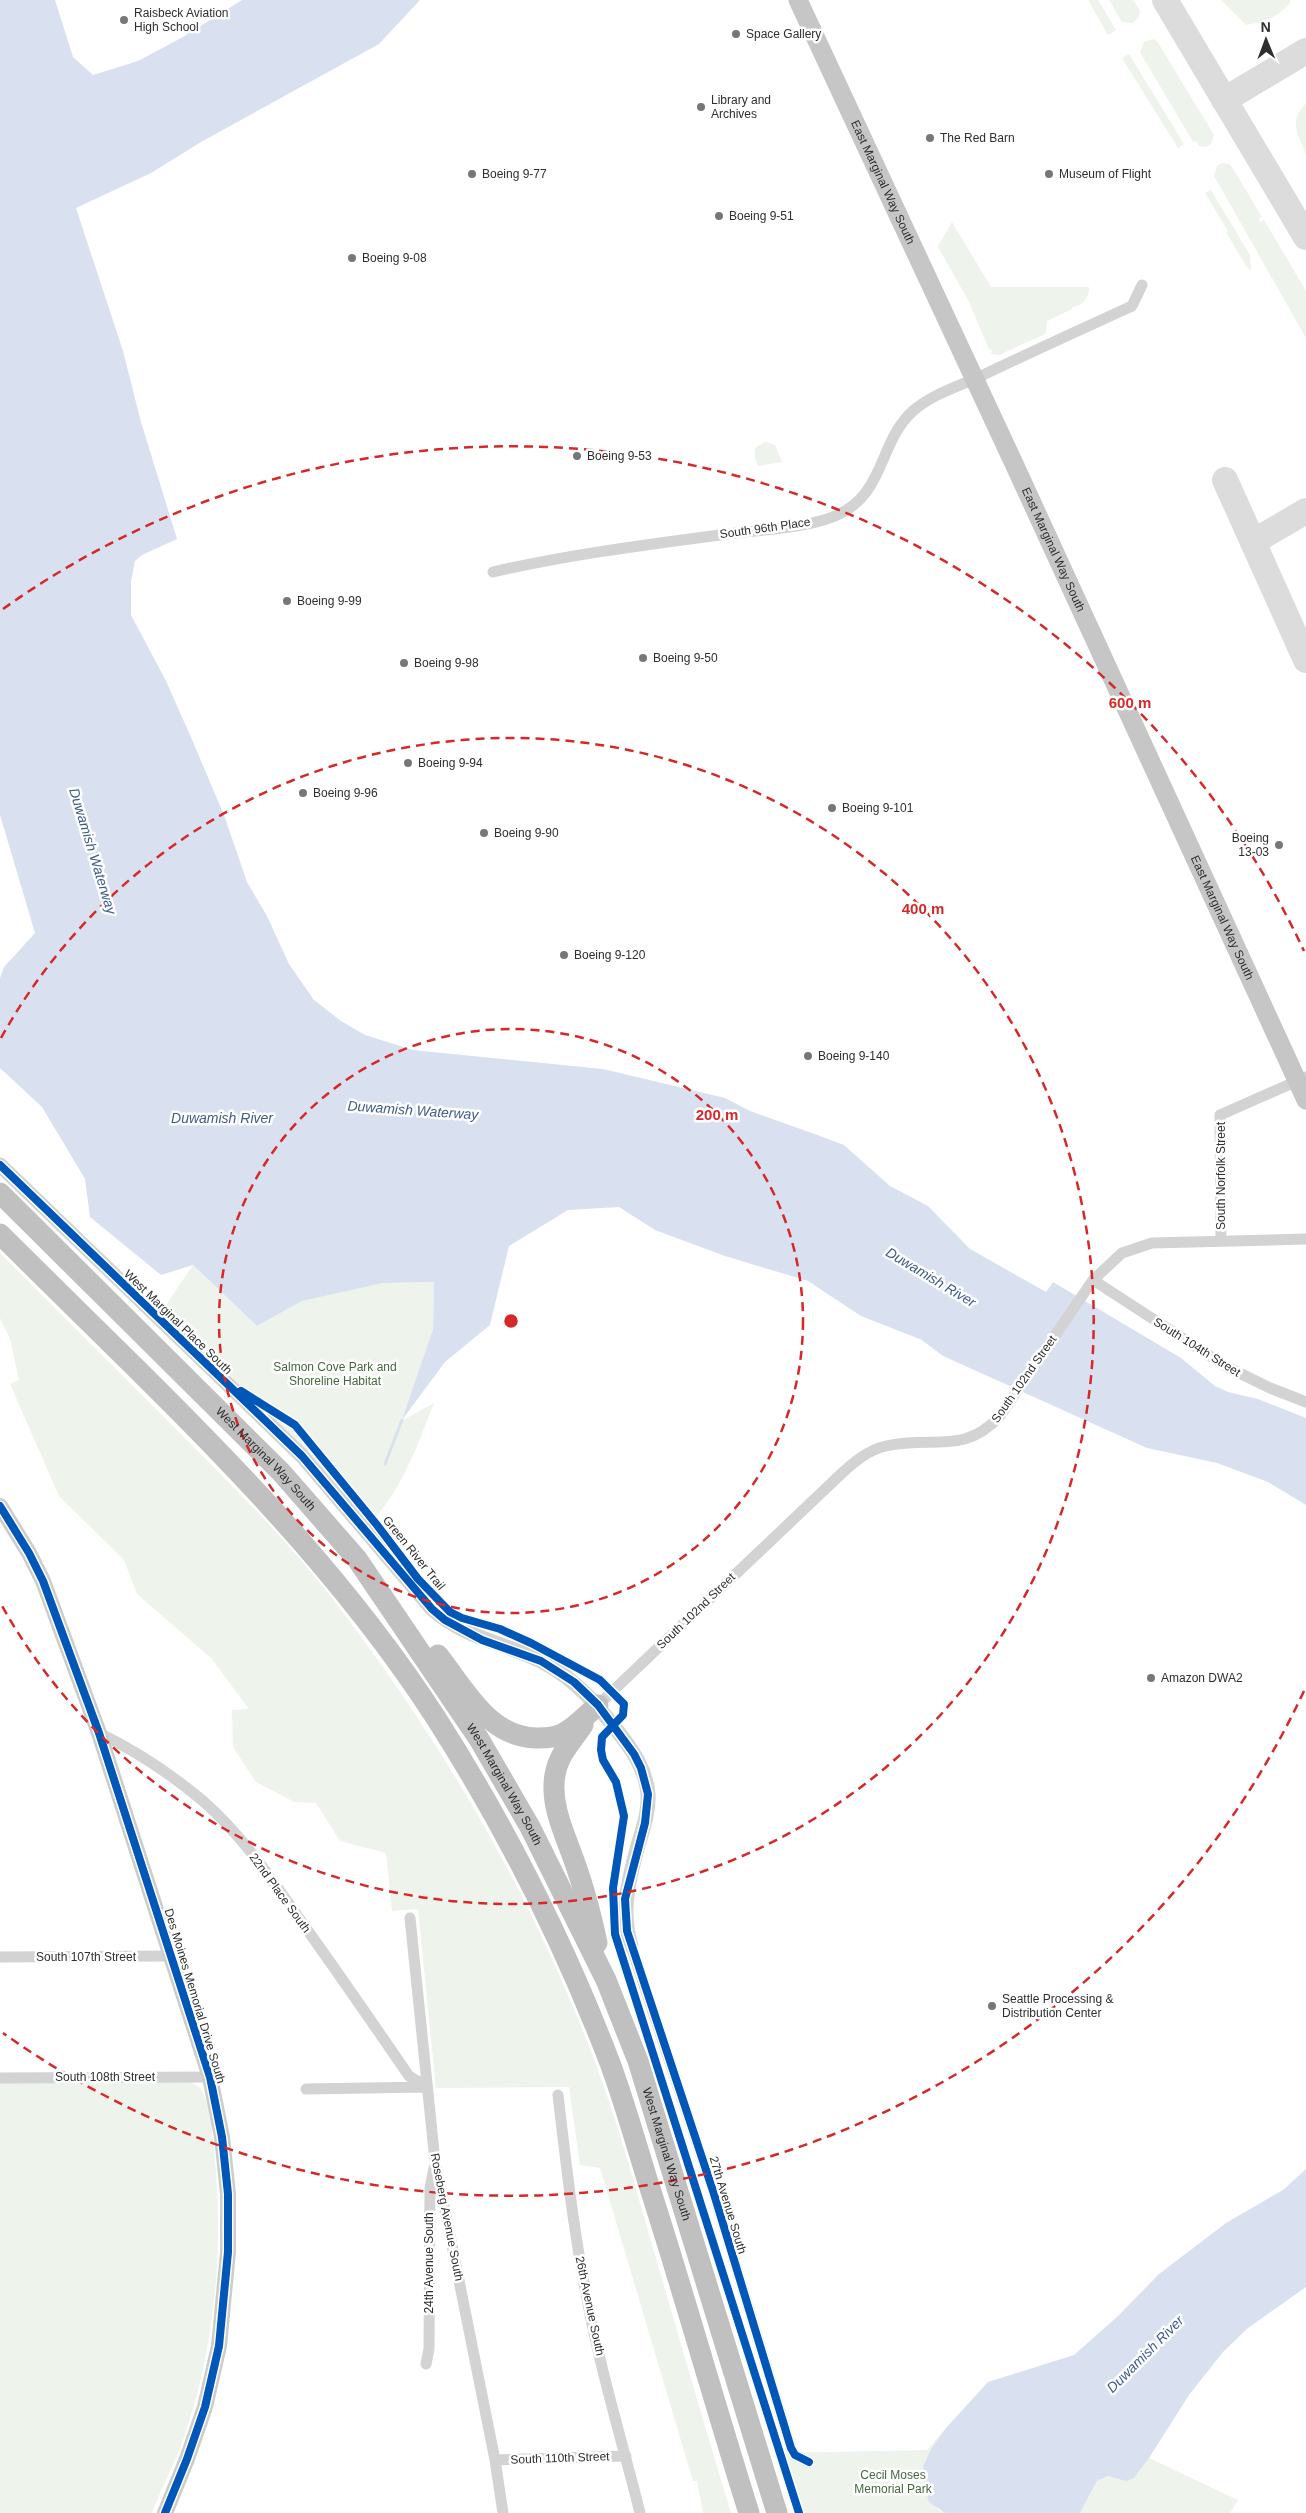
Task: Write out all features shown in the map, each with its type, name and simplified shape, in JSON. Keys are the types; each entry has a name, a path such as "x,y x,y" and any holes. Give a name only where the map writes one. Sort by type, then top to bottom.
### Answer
{"highway":[{"name":"West Marginal Way South","path":"0,1193 281,1472 356,1559 484,1747 530,1827 606,1980 638,2061 778,2513"},
{"name":"West Marginal Way South","path":"0,1234 245,1479 322,1565 384,1644 429,1708 482,1794 550,1924 574,1975 611,2066 749,2513"},
{"path":"356,1559 417,1628 486,1717 500,1728 528,1738 562,1734 598,1705"},
{"path":"598,1705 567,1746 559,1761 554,1790 557,1809 591,1914 606,1980"}],"main road":[{"name":"East Marginal Way South","path":"798,0 1302,1079 1306,1100"},
{"name":"Des Moines Memorial Drive South","path":"0,1506 43,1581 99,1733 210,2077 222,2137 228,2194 228,2252 218,2346 204,2407 187,2459 165,2513"}],"street":[{"name":"South 96th Place","path":"493,572 711,536 812,522 836,516 852,506 874,482 891,441 906,418 927,401 1132,306 1142,285"},
{"name":"South Norfolk Street","path":"1221,1241 1220,1115 1302,1079"},
{"name":"West Marginal Place South","path":"0,1165 302,1456 432,1608 445,1620 482,1640 528,1655 556,1669 598,1705 634,1754 641,1768 648,1794 645,1823 625,1898 626,1931 631,1946"},
{"name":"South 102nd Street","path":"598,1705 856,1461 885,1446 965,1440 978,1435 989,1427 1009,1402 1093,1280 1122,1253 1142,1245 1306,1239"},
{"name":"South 104th Street","path":"1093,1280 1227,1367 1270,1388 1306,1402"},
{"name":"22nd Place South","path":"99,1733 129,1748 169,1776 203,1802 242,1840 271,1877 409,2076 427,2087"},
{"name":"Roseberg Avenue South","path":"410,1918 435,2161 495,2460 503,2513"},
{"name":"27th Avenue South","path":"631,1946 714,2194 791,2448 796,2455 809,2462"},
{"name":"South 107th Street","path":"0,1957 171,1956"},
{"name":"South 108th Street","path":"0,2078 210,2077"},
{"path":"306,2089 427,2087"},
{"name":"26th Avenue South","path":"558,2094 571,2210 593,2330 640,2513"},
{"name":"24th Avenue South","path":"426,2364 429,2349 430,2188 435,2161"},
{"name":"South 110th Street","path":"495,2460 626,2456"}],"green space":[{"path":"1088,0 1098,0 1116,30 1108,35"},
{"path":"1109,0 1133,0 1140,11 1139,17 1132,23 1122,22"},
{"path":"1221,0 1290,0 1290,3 1270,18 1246,25"},
{"path":"1153,39 1157,41 1214,135 1211,144 1206,147 1199,146 1196,141 1193,142 1140,52 1144,42"},
{"path":"1129,54 1184,144 1178,148 1122,58"},
{"path":"1306,104 1306,154 1296,128 1296,122 1297,116"},
{"path":"1222,163 1230,164 1262,217 1259,218 1260,222 1264,220 1306,291 1306,338 1214,176 1217,166"},
{"path":"1211,190 1250,255 1251,270 1246,266 1205,193"},
{"path":"952,222 991,287 1089,287 1087,298 1076,307 1072,307 1072,309 1047,321 1046,332 1043,335 999,355 991,354 992,350 989,349 968,300 938,246"},
{"path":"765,442 775,445 782,462 758,466 755,458 755,448"},
{"path":"0,1253 235,1489 313,1574 372,1651 411,1707 483,1823 545,1944 598,2070 628,2162 731,2513 703,2513 697,2481 693,2481 600,2168 580,2165 569,2087 436,2088 418,1909 392,1911 386,1853 340,1841 316,1803 294,1802 256,1782 233,1747 232,1710 249,1709 211,1658 137,1594 124,1560 59,1496 10,1384 19,1380 10,1339 0,1318"},
{"name":"Salmon Cove Park and Shoreline Habitat","path":"193,1265 257,1326 302,1301 383,1283 434,1282 433,1329 403,1420 434,1403 408,1467 390,1498 369,1524 164,1308"},
{"path":"180,2079 200,2088 208,2108 217,2186 218,2255 211,2324 198,2392 176,2458 152,2513 0,2513 0,2082"},
{"name":"Cecil Moses Memorial Park","path":"946,2428 931,2449 937,2509 945,2513 795,2513 776,2453 927,2450"},
{"path":"1149,2458 1238,2500 1230,2513 1080,2513 1097,2481 1108,2476 1117,2478 1137,2474"}],"water":[{"name":"Duwamish River","path":"0,0 55,0 73,57 93,75 138,61 183,37 242,0 420,0 379,44 201,142 151,173 76,208 123,351 141,422 177,539 142,555 135,561 131,582 131,615 166,681 190,735 224,815 247,882 267,916 289,964 314,1000 341,1021 365,1035 413,1050 603,1069 725,1098 750,1111 844,1145 890,1186 928,1206 970,1249 1046,1292 1053,1282 1181,1358 1215,1386 1228,1392 1258,1399 1306,1418 1306,1505 1268,1482 1217,1463 1147,1448 943,1356 922,1340 861,1316 808,1281 725,1256 655,1230 619,1207 568,1210 509,1246 490,1325 445,1362 402,1420 433,1329 434,1282 383,1283 302,1301 257,1326 193,1265 161,1275 90,1217 85,1179 42,1107 0,1068 0,978 4,967 35,933 0,815"},
{"name":"Duwamish River","path":"1306,2169 1306,2287 1248,2328 1223,2352 1189,2395 1134,2478 1126,2481 1108,2476 1097,2481 1080,2513 945,2513 929,2502 924,2485 923,2467 931,2449 946,2428 988,2382 1074,2355 1118,2316 1159,2274 1226,2223 1283,2190"}],"waterway":[{"path":"385,1464 402,1420"}],"taxiway":[{"path":"1165,0 1306,237"},
{"path":"1224,100 1306,51"},
{"path":"1225,480 1306,660"},
{"path":"1253,542 1306,511"}],"cycle path":[{"path":"0,1165 302,1456 432,1609 445,1620 482,1640 541,1661 574,1682 598,1705 634,1754 641,1768 648,1794 645,1823 625,1899 627,1931 714,2194 791,2448 795,2455 809,2462"},
{"name":"Green River Trail","path":"241,1391 295,1425 377,1525 418,1579 450,1612 462,1618 500,1629 531,1643 600,1680 624,1704 623,1715 602,1737 601,1750 603,1760 616,1782 624,1816 613,1888 615,1934 799,2513"},
{"path":"0,1506 29,1553 43,1581 99,1733 210,2077 222,2137 228,2194 228,2252 219,2346 205,2407 187,2459 165,2513"}],"place":[{"name":"Raisbeck Aviation High School","path":"124,20"},
{"name":"Space Gallery","path":"736,34"},
{"name":"Library and Archives","path":"701,107"},
{"name":"The Red Barn","path":"930,138"},
{"name":"Boeing 9-77","path":"472,174"},
{"name":"Museum of Flight","path":"1049,174"},
{"name":"Boeing 9-51","path":"719,216"},
{"name":"Boeing 9-08","path":"352,258"},
{"name":"Boeing 9-53","path":"577,456"},
{"name":"Boeing 9-99","path":"287,601"},
{"name":"Boeing 9-50","path":"643,658"},
{"name":"Boeing 9-98","path":"404,663"},
{"name":"Boeing 9-94","path":"408,763"},
{"name":"Boeing 9-96","path":"303,793"},
{"name":"Boeing 9-101","path":"832,808"},
{"name":"Boeing 9-90","path":"484,833"},
{"name":"Boeing 13-03","path":"1279,845"},
{"name":"Boeing 9-120","path":"564,955"},
{"name":"Boeing 9-140","path":"808,1056"},
{"name":"Amazon DWA2","path":"1151,1678"},
{"name":"Seattle Processing & Distribution Center","path":"992,2006"}],"water label":[{"name":"Duwamish Waterway","path":"93,851"},
{"name":"Duwamish Waterway","path":"413,1110"}]}
